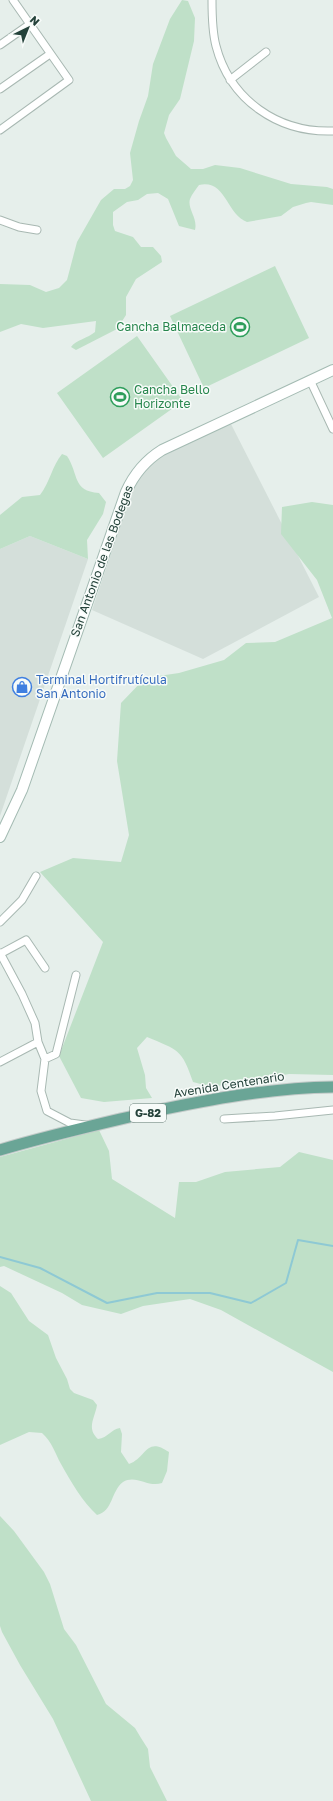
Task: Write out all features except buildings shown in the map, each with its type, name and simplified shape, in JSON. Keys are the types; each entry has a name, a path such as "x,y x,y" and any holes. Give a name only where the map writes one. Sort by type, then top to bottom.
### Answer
{"main road":[{"name":"Avenida Centenario","path":"0,1150 90,1126 223,1097 299,1088 333,1088"}],"street":[{"path":"0,130 69,80 13,0"},
{"path":"212,0 212,22 216,45 222,64 230,80 252,106 275,120 308,130 333,131"},
{"path":"0,45 30,24"},
{"path":"230,80 266,52"},
{"path":"0,89 50,54"},
{"path":"0,220 19,227 37,230"},
{"name":"San Antonio de las Bodegas","path":"0,838 22,790 126,492 134,477 144,464 162,450 333,370"},
{"path":"310,380 333,429"},
{"path":"0,922 22,900 36,876"},
{"path":"45,968 26,940 0,954 35,1023 38,1042 45,1059 41,1091 47,1111 70,1124 90,1126"},
{"path":"45,1059 56,1054 76,975"},
{"path":"0,1062 38,1042"},
{"path":"224,1119 275,1116 333,1110"}],"shaded area":[{"path":"231,424 319,597 203,659 92,610 134,486 143,472 168,451"},
{"name":"Terminal Hortifrutícula San Antonio","path":"30,536 88,559 0,816 0,549"}],"green space":[{"path":"182,0 188,1 195,18 194,41 180,99 169,115 164,133 176,156 191,169 203,169 215,165 240,168 291,184 327,187 333,189 333,205 311,202 293,207 281,216 247,222 234,212 221,192 215,187 199,185 192,195 189,203 196,226 195,230 179,226 168,199 158,193 147,194 138,200 127,202 113,212 113,225 115,231 133,237 141,247 153,247 161,256 162,262 136,279 126,297 126,315 117,329 76,350 71,347 95,332 96,321 43,328 21,324 0,332 0,284 30,285 46,292 59,288 67,280 77,242 101,200 114,189 125,189 130,186 133,180 130,153 148,96 153,64 170,19"},
{"name":"Cancha Balmaceda","path":"275,266 309,338 204,388 170,316"},
{"name":"Cancha Bello Horizonte","path":"137,336 183,401 103,458 57,393"},
{"path":"62,454 67,456 80,485 90,492 99,493 106,502 103,514 87,540 88,559 30,536 0,549 0,515 22,497 40,495"},
{"path":"312,502 333,505 333,1075 289,1074 212,1087 193,1082 186,1063 178,1052 147,1037 137,1048 145,1075 146,1088 152,1098 104,1102 81,1098 59,1056 103,942 40,872 73,858 121,862 129,835 117,761 121,703 145,678 179,673 224,660 246,643 275,642 332,618 317,580 281,534 282,507"},
{"path":"99,1130 109,1151 112,1179 175,1218 179,1182 196,1182 225,1172 280,1167 299,1152 333,1160 333,1372 221,1310 190,1299 143,1306 121,1314 82,1305 62,1293 4,1266 0,1267 0,1157"},
{"path":"0,1286 11,1293 29,1321 48,1335 56,1358 67,1379 70,1389 74,1393 93,1400 97,1405 92,1423 92,1431 98,1439 120,1428 122,1434 121,1452 129,1464 135,1461 151,1447 156,1446 169,1452 167,1471 162,1483 152,1484 133,1479 123,1482 116,1490 106,1509 97,1515 86,1504 77,1491 51,1444 42,1433 29,1432 0,1445"},
{"path":"0,1516 14,1531 44,1572 50,1584 64,1629 76,1645 106,1704 135,1728 148,1749 150,1767 167,1801 91,1801 53,1719 20,1665 0,1626"}],"waterway":[{"path":"0,1257 40,1268 107,1303 157,1293 210,1293 251,1303 286,1283 298,1240 333,1246"}],"place":[{"name":"Cancha Balmaceda","path":"240,327"},
{"name":"Cancha Bello Horizonte","path":"120,397"},
{"name":"Terminal Hortifrutícula San Antonio","path":"22,687"}]}
